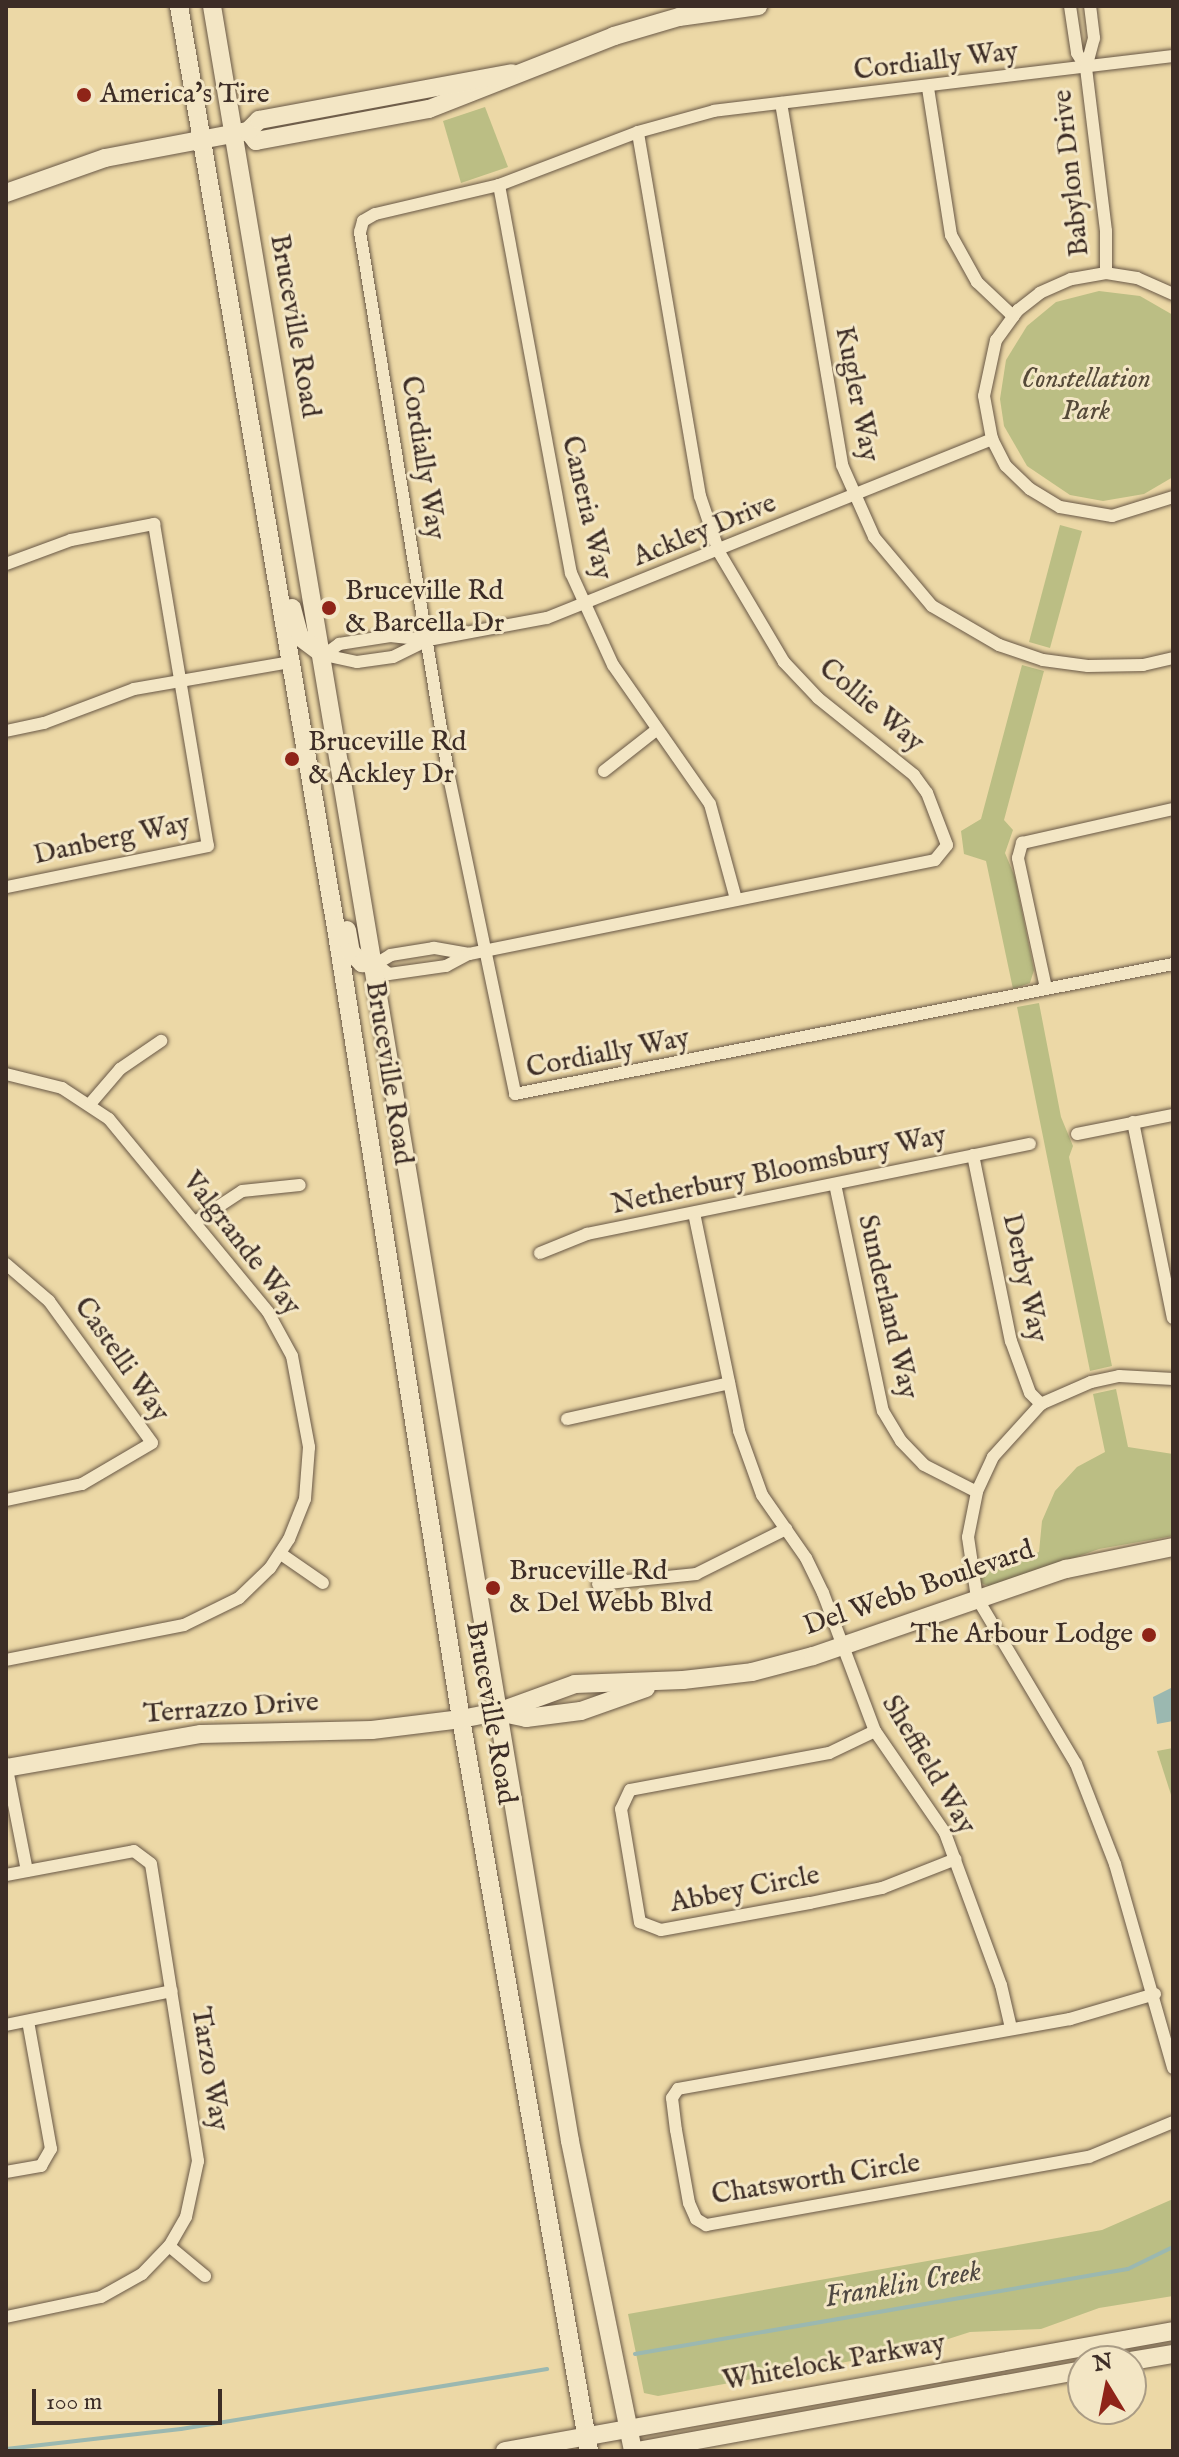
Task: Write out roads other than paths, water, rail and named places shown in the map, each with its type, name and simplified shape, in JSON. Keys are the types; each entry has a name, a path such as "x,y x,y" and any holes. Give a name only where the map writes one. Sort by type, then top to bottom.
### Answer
{"main road":[{"name":"Bruceville Road","path":"179,6 320,840 461,1719 587,2444"},
{"name":"Bruceville Road","path":"212,6 240,132 570,2141 627,2428 635,2451"},
{"path":"6,193 105,158 200,137 240,132 259,120 503,71 513,73 656,23 758,6"},
{"name":"Bruceville Road","path":"266,525 285,569 300,637 324,655"},
{"name":"Bruceville Road","path":"320,840 338,881 351,952 362,963 376,964"},
{"name":"Del Webb Boulevard","path":"461,1719 498,1712 575,1684 683,1680 767,1669 1106,1557 1173,1547"},
{"name":"Del Webb Boulevard","path":"498,1712 526,1718 581,1711 683,1680"},
{"name":"Terrazzo Drive","path":"6,1766 201,1734 372,1730 461,1719"},
{"name":"Whitelock Parkway","path":"505,2451 587,2444 627,2428 1173,2331"},
{"path":"1147,2358 1173,2354"},
{"path":"997,2363 1002,2385"},
{"name":"Whitelock Parkway","path":"635,2451 1067,2373"}],"street":[{"name":"Babylon Drive","path":"1070,6 1077,53 1086,68"},
{"name":"Babylon Drive","path":"1090,6 1094,38 1086,68 1106,231 1106,273"},
{"name":"Cordially Way","path":"1173,56 928,88 714,111 638,132 499,185 375,214 360,226 428,640 512,1090 522,1097 1173,964"},
{"path":"928,88 951,235 977,282 1013,316"},
{"name":"Kugler Way","path":"781,103 842,465 874,537 907,581 943,614 977,634 1064,664 1114,667 1173,658"},
{"name":"Collie Way","path":"469,954 434,948 391,955 376,964 389,974 446,966 469,954 935,860 947,845 927,793 914,775 818,698 784,662 719,552 700,496 638,132"},
{"name":"Caneria Way","path":"499,185 565,549 585,605 613,665 655,731 710,804 736,899"},
{"path":"1173,294 1146,281 1106,273 1061,282 1013,316 996,340 986,372 985,408 992,439 1020,482 1071,511 1112,516 1173,497"},
{"name":"Ackley Drive","path":"324,655 339,644 390,636 428,640 516,626 585,605 992,439"},
{"path":"6,564 71,540 154,524 181,682"},
{"name":"Ackley Drive","path":"324,655 357,662 393,657 428,640"},
{"path":"6,731 55,719 122,693 290,662"},
{"name":"Danberg Way","path":"6,887 208,846 181,682"},
{"path":"604,771 655,731"},
{"path":"1046,988 1018,858 1022,843 1173,809"},
{"path":"90,1104 120,1069 161,1041"},
{"name":"Valgrande Way","path":"6,1074 50,1084 90,1104 125,1137 268,1312 299,1379 309,1473 297,1524 281,1554 249,1590 209,1616 167,1629 6,1660"},
{"path":"1077,1134 1173,1115"},
{"path":"1133,1122 1173,1318"},
{"name":"Netherbury Bloomsbury Way","path":"540,1253 587,1234 1030,1144"},
{"name":"Derby Way","path":"973,1155 1011,1341 1026,1383 1041,1404"},
{"name":"Sunderland Way","path":"835,1184 883,1411 901,1441 924,1465 977,1492"},
{"path":"195,1222 242,1191 300,1185"},
{"name":"Sheffield Way","path":"694,1213 729,1383 762,1495 786,1529 823,1593 875,1731 934,1812 956,1859 1011,2028"},
{"name":"Castelli Way","path":"6,1264 49,1301 152,1443 82,1484 6,1500"},
{"path":"1173,1364 1172,1379 1103,1380 1041,1404 1008,1436 977,1492 968,1556 977,1598 1076,1764 1155,1994 1173,2068"},
{"path":"567,1419 729,1383"},
{"path":"598,1584 696,1574 786,1529"},
{"path":"281,1554 323,1583"},
{"name":"Abbey Circle","path":"875,1731 829,1753 630,1790 621,1809 640,1922 661,1930 810,1903 882,1888 956,1859"},
{"path":"6,1766 27,1871"},
{"name":"Tarzo Way","path":"6,1875 134,1851 151,1864 198,2161 194,2194 169,2246 142,2274 101,2297 6,2317"},
{"path":"6,2025 172,1991"},
{"name":"Chatsworth Circle","path":"1155,1994 1070,2019 678,2089 672,2098 676,2130 696,2219 706,2225 1089,2157 1173,2122"},
{"path":"6,2172 41,2166 51,2149 28,2021"},
{"path":"169,2246 205,2276"}],"water":[{"path":"1173,1687 1173,1721 1157,1724 1153,1697"}],"waterway":[{"name":"Franklin Creek","path":"635,2354 1128,2269 1173,2247"},
{"name":"Franklin Creek","path":"6,2449 181,2429 547,2369"}],"place":[{"name":"America's Tire","path":"84,95"},
{"name":"Bruceville Rd & Barcella Dr","path":"329,608"},
{"name":"Bruceville Rd & Ackley Dr","path":"292,759"},
{"name":"Bruceville Rd & Del Webb Blvd","path":"493,1588"},
{"name":"The Arbour Lodge","path":"1149,1635"}],"park label":[{"name":"Constellation Park","path":"1086,396"}]}
